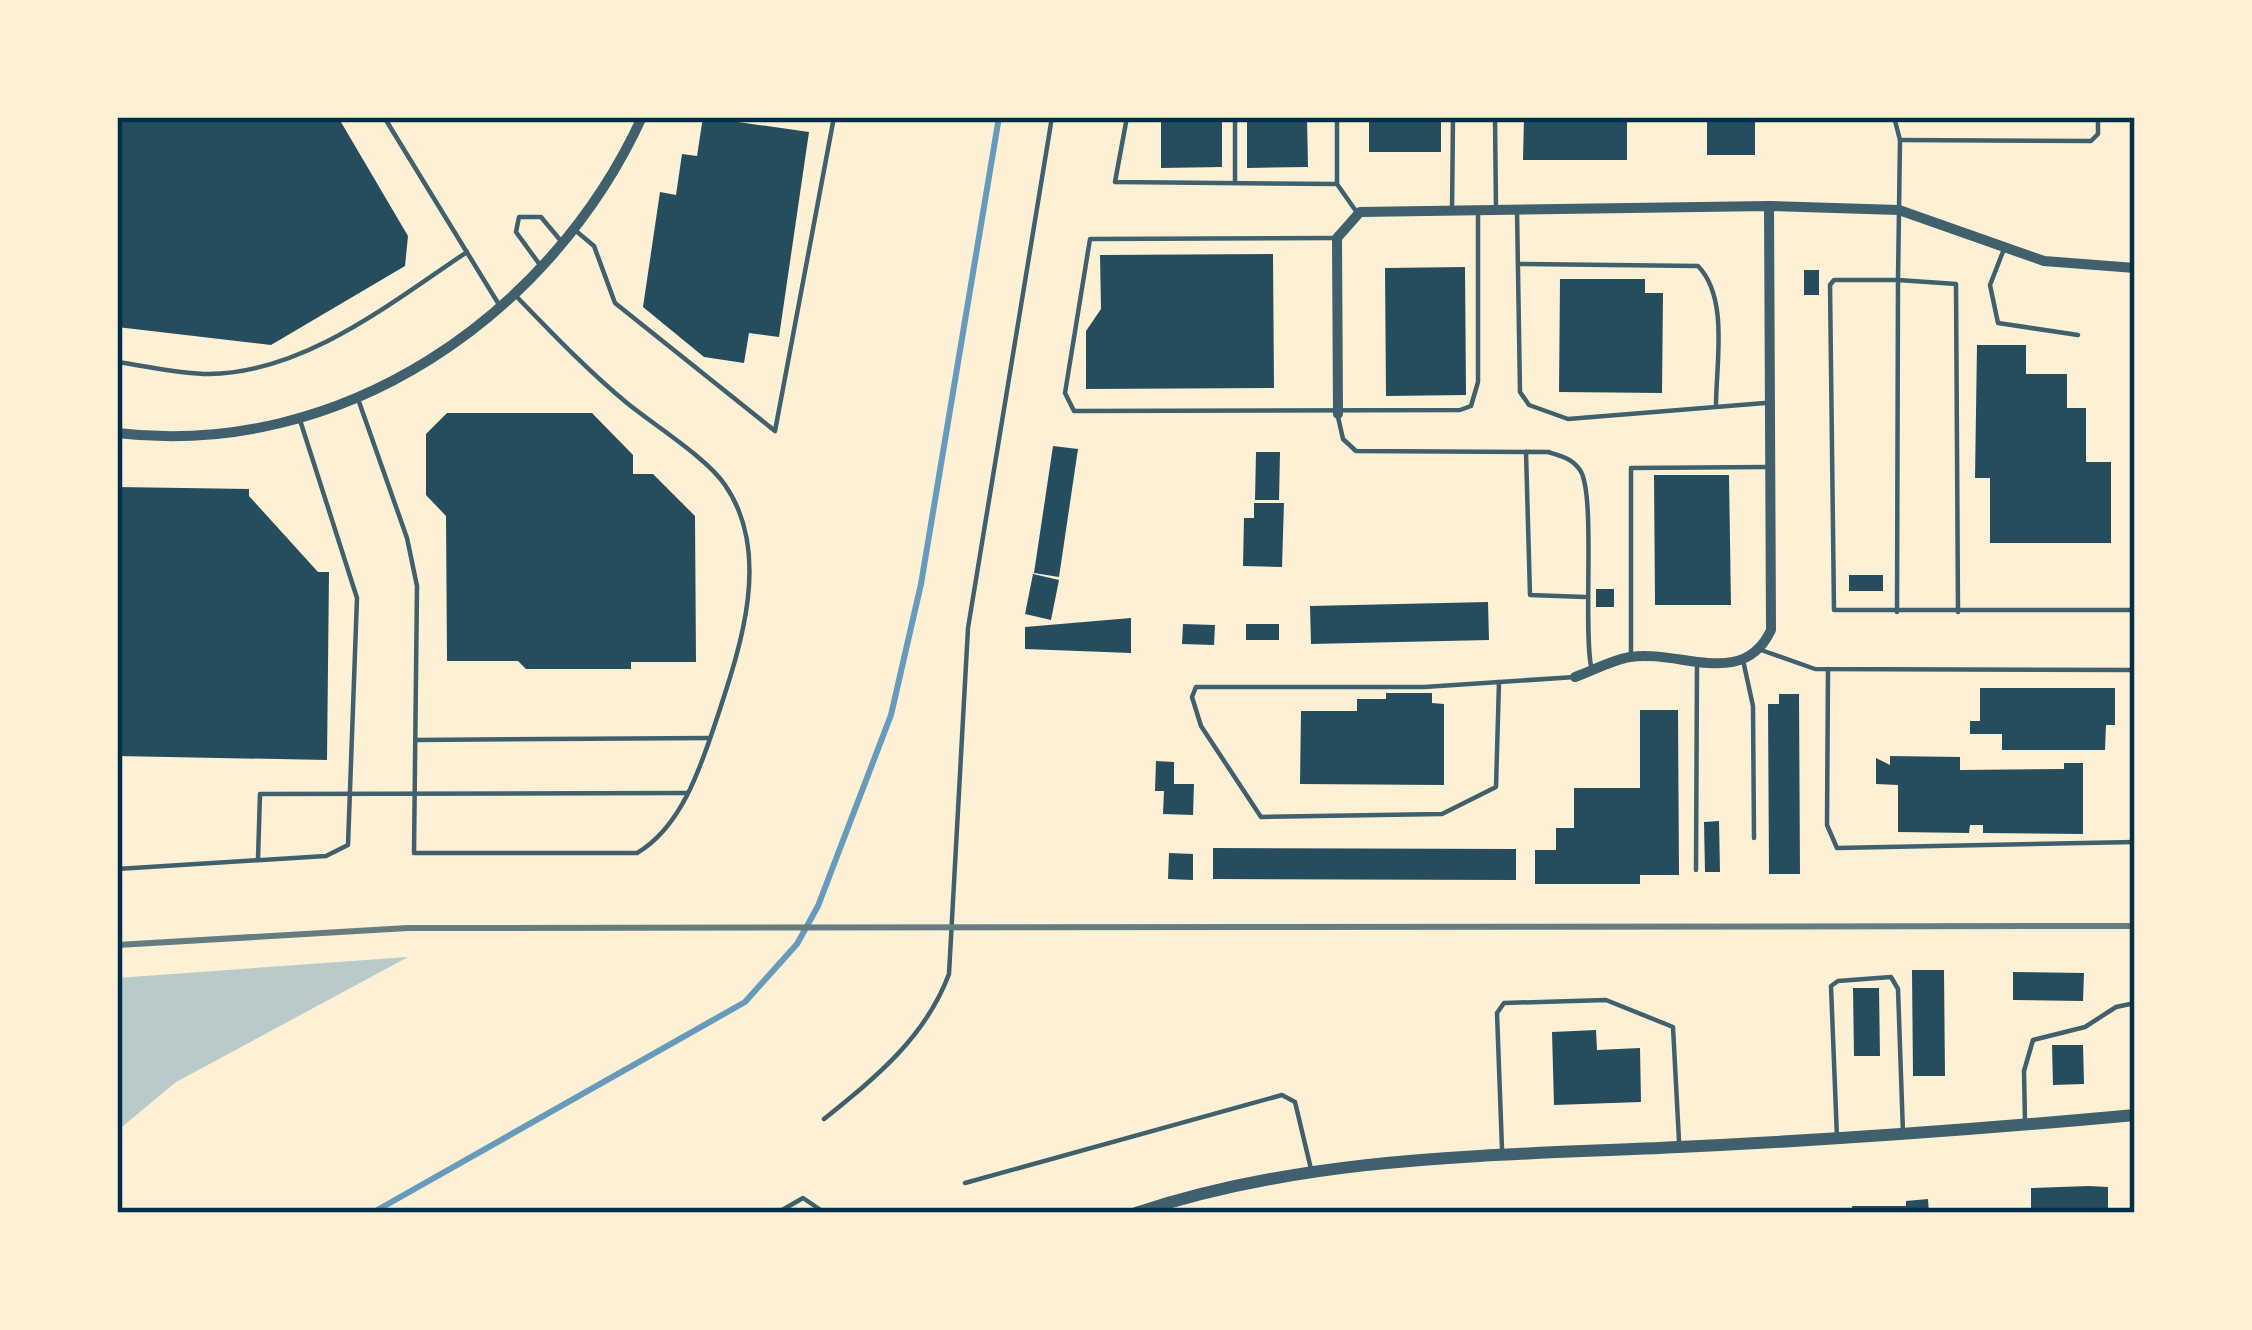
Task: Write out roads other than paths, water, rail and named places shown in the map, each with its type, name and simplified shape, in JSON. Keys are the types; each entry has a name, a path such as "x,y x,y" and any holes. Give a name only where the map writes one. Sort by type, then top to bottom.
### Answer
{"street":[{"path":"117,433 222,436 299,417 357,396 433,358 501,308 565,245 621,162 642,117"},
{"path":"1575,677 1631,657 1743,661 1761,650 1773,607 1769,206"},
{"path":"1338,412 1337,238 1358,214 1769,206 1899,210 2060,264 2135,268"},
{"path":"1136,1213 1311,1169 2025,1127 2135,1115"}],"lane":[{"path":"384,117 501,308"},
{"path":"576,231 594,246 615,303 775,431 834,117"},
{"path":"824,1119 885,1071 936,1008 949,974 968,628 1052,117"},
{"path":"1127,117 1115,182 1337,184"},
{"path":"1235,117 1235,183"},
{"path":"1337,117 1337,184 1358,214"},
{"path":"1452,211 1453,117"},
{"path":"1495,117 1496,210"},
{"path":"1894,117 1900,140 1897,613"},
{"path":"1900,140 2091,141 2098,134 2098,117"},
{"path":"1337,238 1090,239 1066,392 1074,411 1338,412 1471,406 1478,382 1478,210"},
{"path":"1517,210 1520,392 1528,405 1568,418 1771,403"},
{"path":"543,269 516,232 518,218 541,218 565,245"},
{"path":"2004,249 1990,285 1998,323 2078,335"},
{"path":"117,362 211,374 269,362 348,332 467,252"},
{"path":"1519,265 1698,266 1712,280 1716,300 1716,406"},
{"path":"1958,612 1956,284 1834,280 1830,285 1834,610 1897,613 2135,610"},
{"path":"357,396 389,482 417,586 414,854 637,853 654,843 687,793 710,738 741,646 752,576 725,484 590,372 515,295"},
{"path":"1338,412 1342,439 1356,451 1526,452 1570,459 1583,473 1585,597 1592,671"},
{"path":"117,869 326,856 348,845 357,598 299,417"},
{"path":"1526,452 1530,595 1585,597"},
{"path":"1631,657 1631,468 1771,466"},
{"path":"1761,650 1828,669 2135,670"},
{"path":"1743,661 1753,706 1754,838"},
{"path":"1696,870 1697,662"},
{"path":"1828,669 1826,825 1838,848 2135,842"},
{"path":"1498,682 1496,787 1442,814 1261,818 1201,726 1192,697 1196,687 1575,677"},
{"path":"414,740 710,738"},
{"path":"258,860 260,794 687,793"},
{"path":"1837,1138 1831,986 1892,977 1898,989 1904,1134"},
{"path":"1503,1155 1497,1012 1504,1003 1606,1000 1673,1027 1679,1147"},
{"path":"2025,1127 2024,1071 2033,1040 2085,1027 2116,1007 2135,1003"},
{"path":"965,1183 1282,1095 1295,1102 1311,1169"},
{"path":"776,1213 803,1198 825,1213"}],"waterway":[{"path":"372,1213 745,1002 797,944 818,906 891,715 921,584 999,117"}],"railway":[{"path":"117,945 408,928 2135,926"}]}
